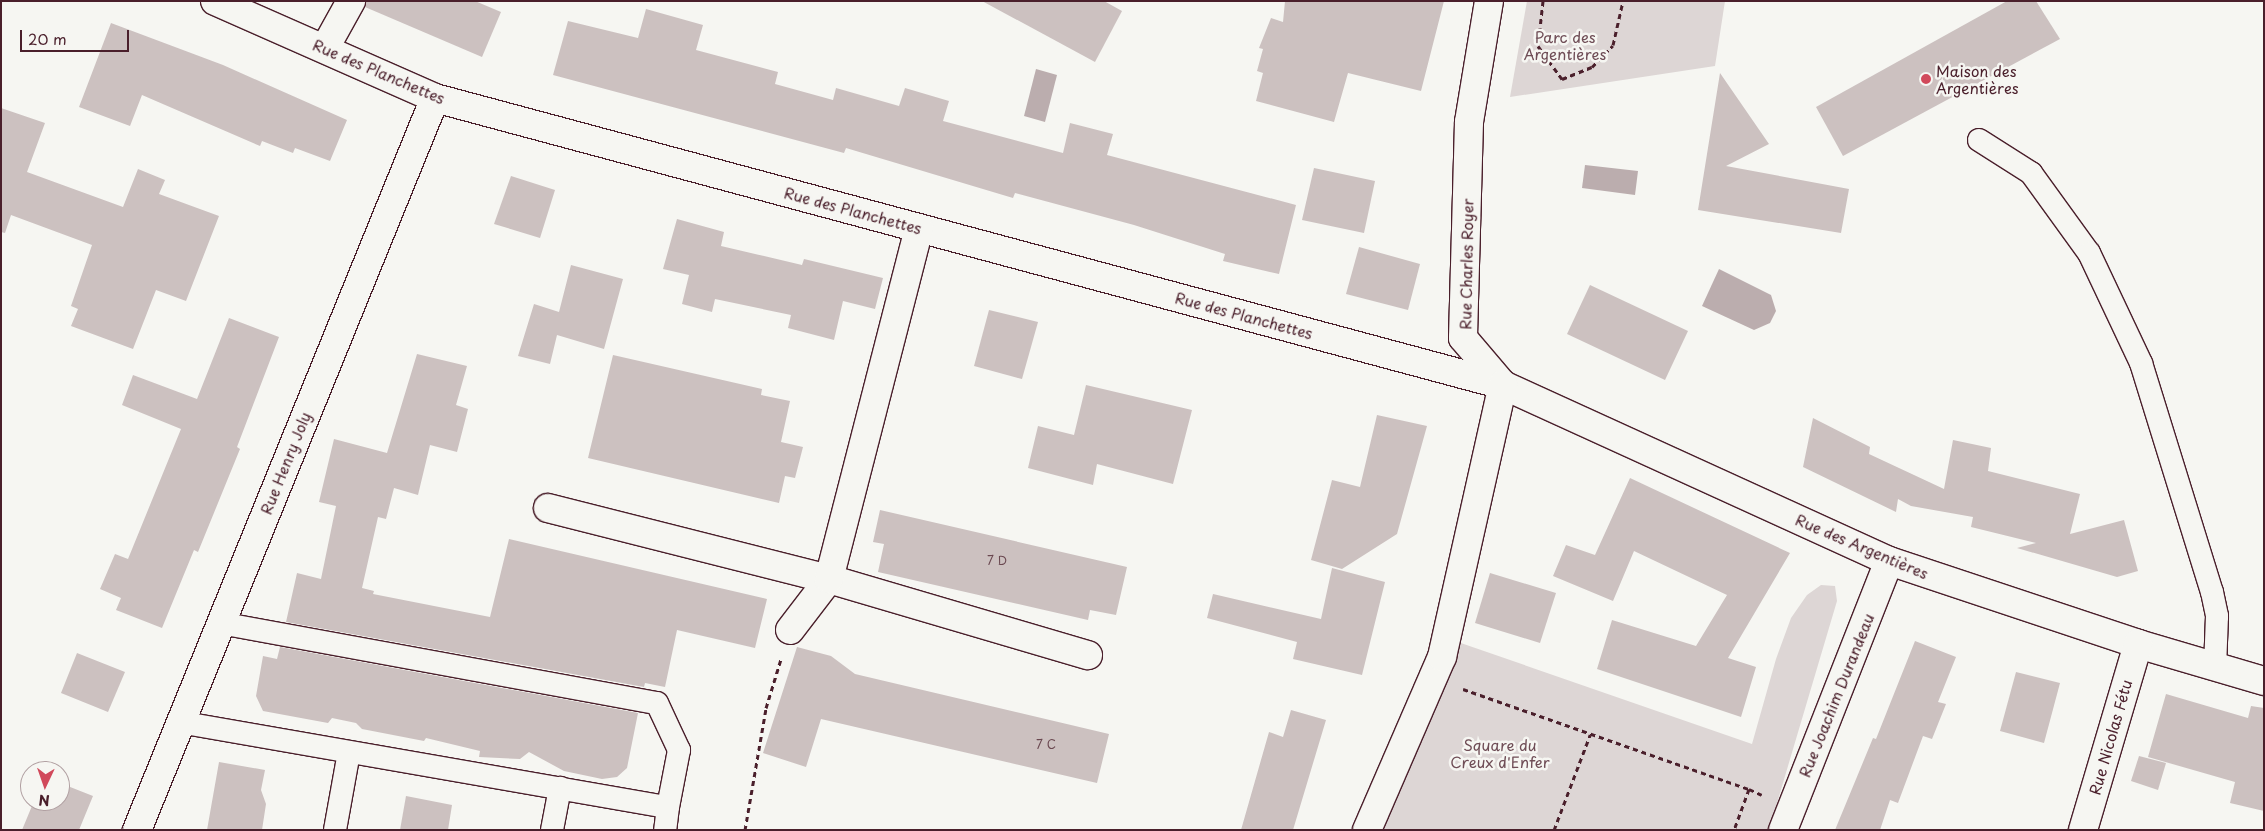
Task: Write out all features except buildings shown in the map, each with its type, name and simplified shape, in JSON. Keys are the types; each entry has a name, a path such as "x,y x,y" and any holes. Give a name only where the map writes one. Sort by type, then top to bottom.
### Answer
{"street":[{"name":"Rue des Planchettes","path":"215,1 435,98 1503,385"},
{"path":"325,48 352,1"},
{"name":"Rue Charles Royer","path":"1489,1 1469,122 1463,338 1503,385"},
{"name":"Rue Henry Joly","path":"137,830 179,722 435,98"},
{"path":"790,630 829,579 918,228"},
{"path":"1367,830 1437,668 1503,385"},
{"name":"Rue des Argentières","path":"1503,385 1889,561 2138,644 2264,681"},
{"path":"548,508 829,579 1088,655"},
{"name":"Rue Joachim Durandeau","path":"1783,830 1889,561"},
{"name":"Rue Nicolas Fétu","path":"2083,830 2138,644"}],"lane":[{"path":"1979,140 2031,173 2089,253 2141,363 2212,592 2217,616 2215,667"},
{"path":"220,622 657,703 679,750 665,830"},
{"path":"179,722 668,807"},
{"path":"335,830 349,752"},
{"path":"552,830 560,788"}],"path":[{"path":"1543,1 1538,46 1562,79 1592,67 1613,45 1623,1"},
{"path":"745,830 766,708 790,630"},
{"path":"1437,668 1590,735 1749,789 1734,830"},
{"path":"1554,830 1590,735"}],"green space":[{"name":"Parc des Argentières","path":"1527,1 1725,1 1715,66 1510,97"},
{"name":"Square du Creux d'Enfer","path":"1821,585 1835,586 1837,601 1769,830 1380,830 1455,641 1752,744 1776,659 1791,618 1807,595"}],"shaded area":[{"path":"1036,69 1057,75 1045,122 1024,116"},
{"path":"1585,165 1638,171 1635,195 1582,188"},
{"path":"1719,269 1771,295 1776,311 1770,323 1754,330 1702,306"}],"place":[{"name":"Maison des Argentières","path":"1926,79"}]}
